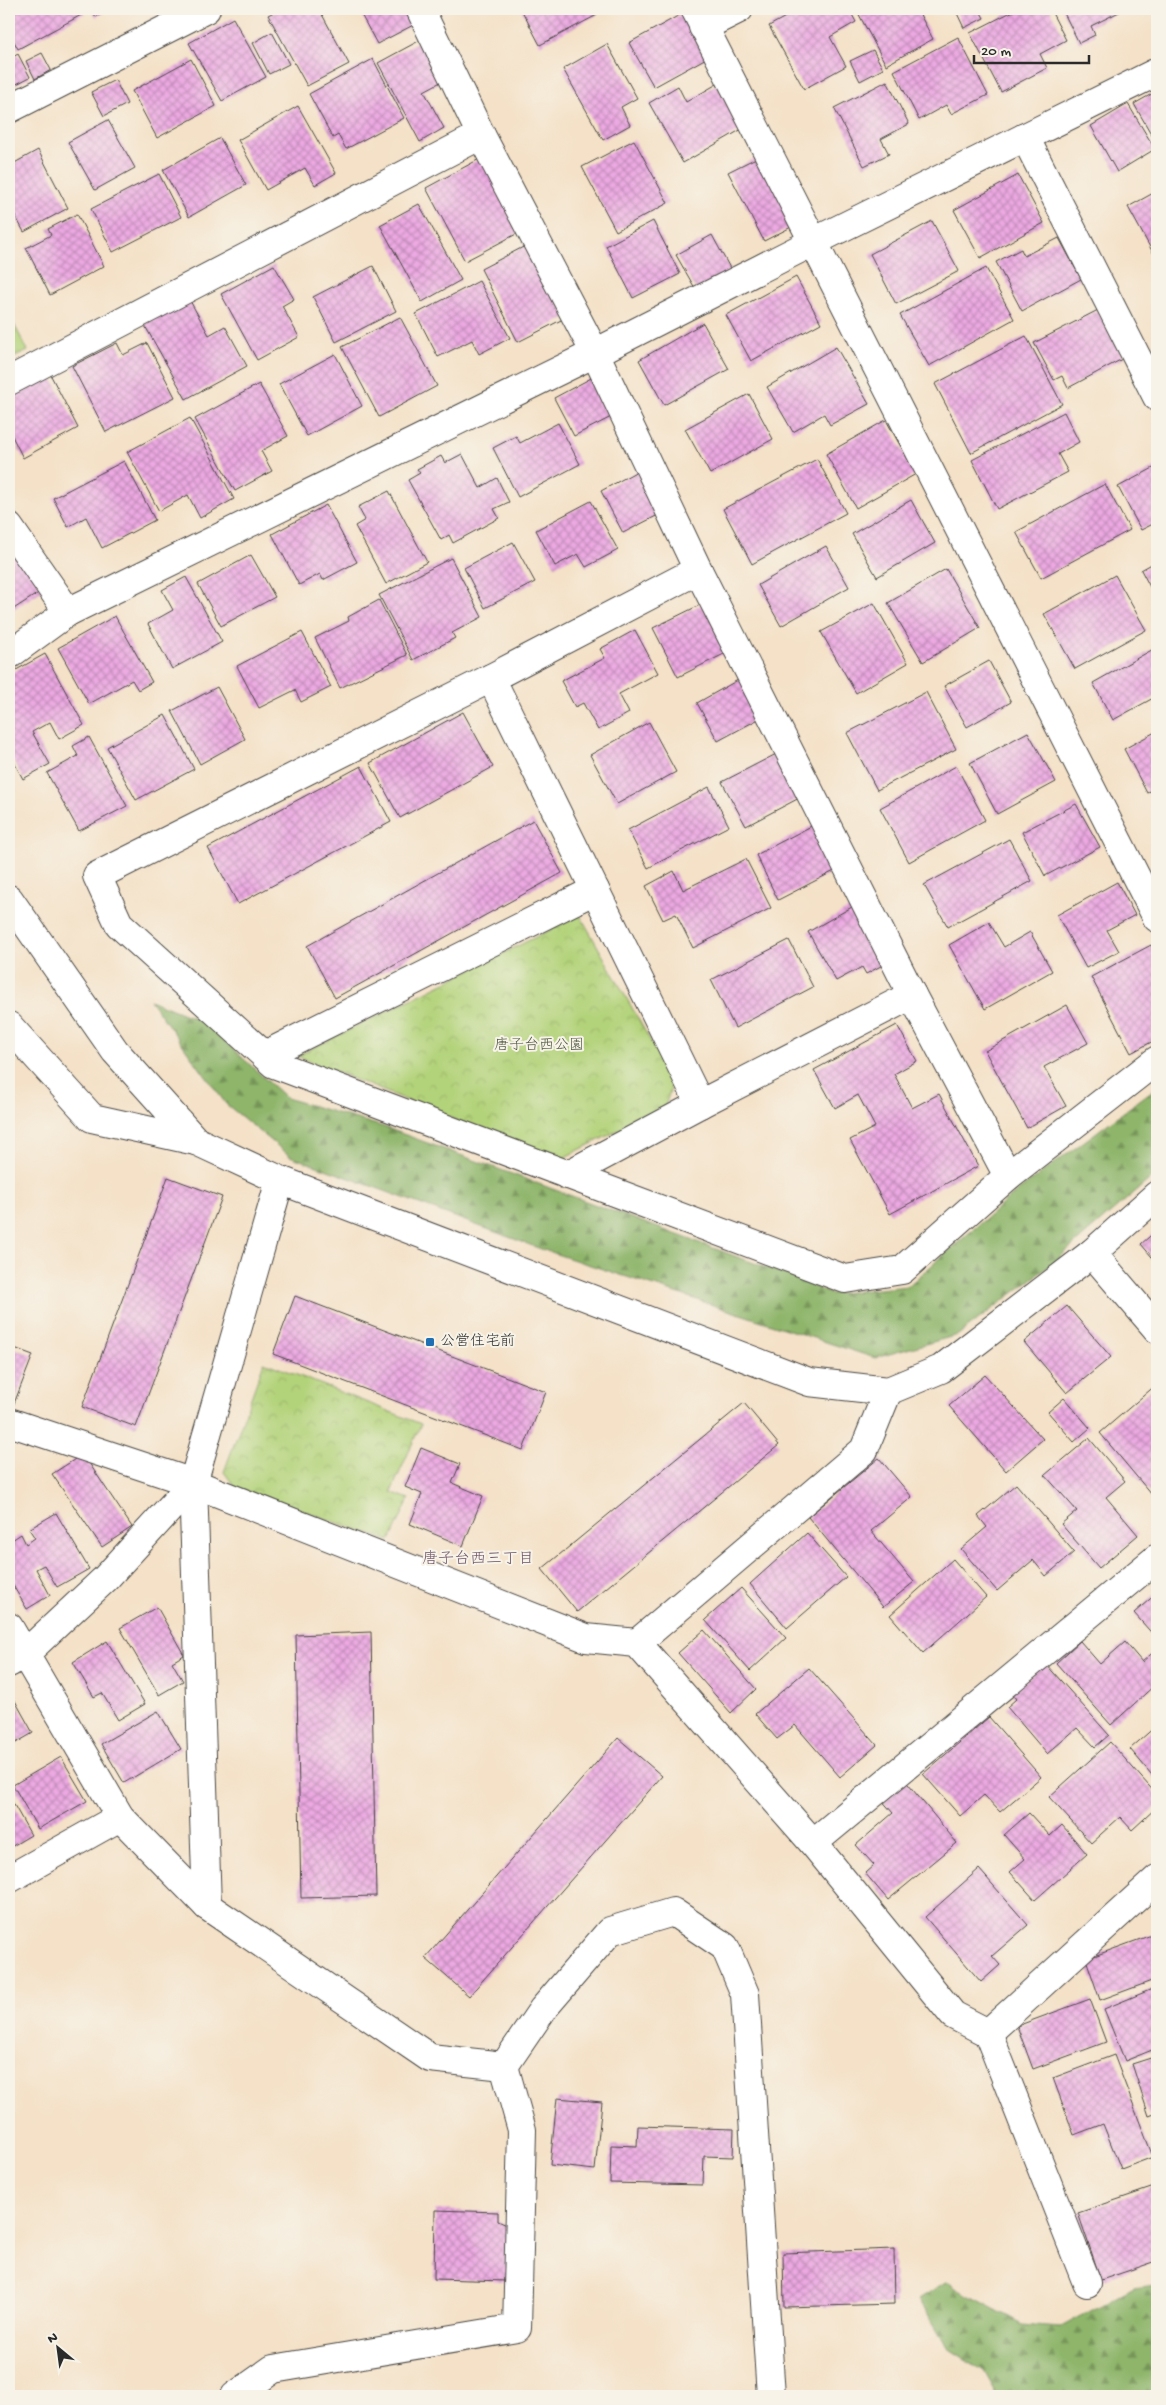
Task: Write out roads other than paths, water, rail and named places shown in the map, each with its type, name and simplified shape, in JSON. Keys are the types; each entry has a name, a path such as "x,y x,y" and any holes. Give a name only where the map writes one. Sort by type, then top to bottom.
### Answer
{"street":[{"path":"9,109 206,9"},
{"path":"420,9 481,135 595,353 698,570 912,995 1008,1176"},
{"path":"739,9 699,18 1157,918"},
{"path":"9,655 68,612 595,353 813,242 1157,72"},
{"path":"9,381 481,135"},
{"path":"1025,137 1157,397"},
{"path":"9,527 68,612"},
{"path":"698,570 491,678 97,876 119,924 274,1064 845,1279 902,1270 1008,1176 1157,1060"},
{"path":"491,678 700,1104"},
{"path":"264,1055 595,890"},
{"path":"9,899 115,1052 196,1141"},
{"path":"568,1175 700,1104 912,995"},
{"path":"9,1026 92,1118 196,1141 280,1180 809,1382 888,1391 941,1369 1092,1253 1157,1195"},
{"path":"207,1906 193,1483 280,1180"},
{"path":"1092,1253 1157,1329"},
{"path":"637,1643 864,1450 888,1391"},
{"path":"9,1422 193,1483 586,1638 637,1643 813,1843 953,2016 988,2033 1087,2283"},
{"path":"17,1658 105,1579 193,1483"},
{"path":"813,1843 1157,1558"},
{"path":"9,1627 17,1658 120,1817 207,1906 430,2058 504,2066"},
{"path":"9,1879 120,1817"},
{"path":"988,2033 1157,1879"},
{"path":"504,2066 543,2009 610,1931 673,1912 725,1947 745,1994 771,2396"},
{"path":"235,2396 273,2369 517,2328 522,2130 504,2066"}],"place":[{"name":"公営住宅前","path":"430,1342"}],"district":[{"name":"唐子台西三丁目","path":"478,1560"}],"park label":[{"name":"唐子台西公園","path":"539,1046"}]}
